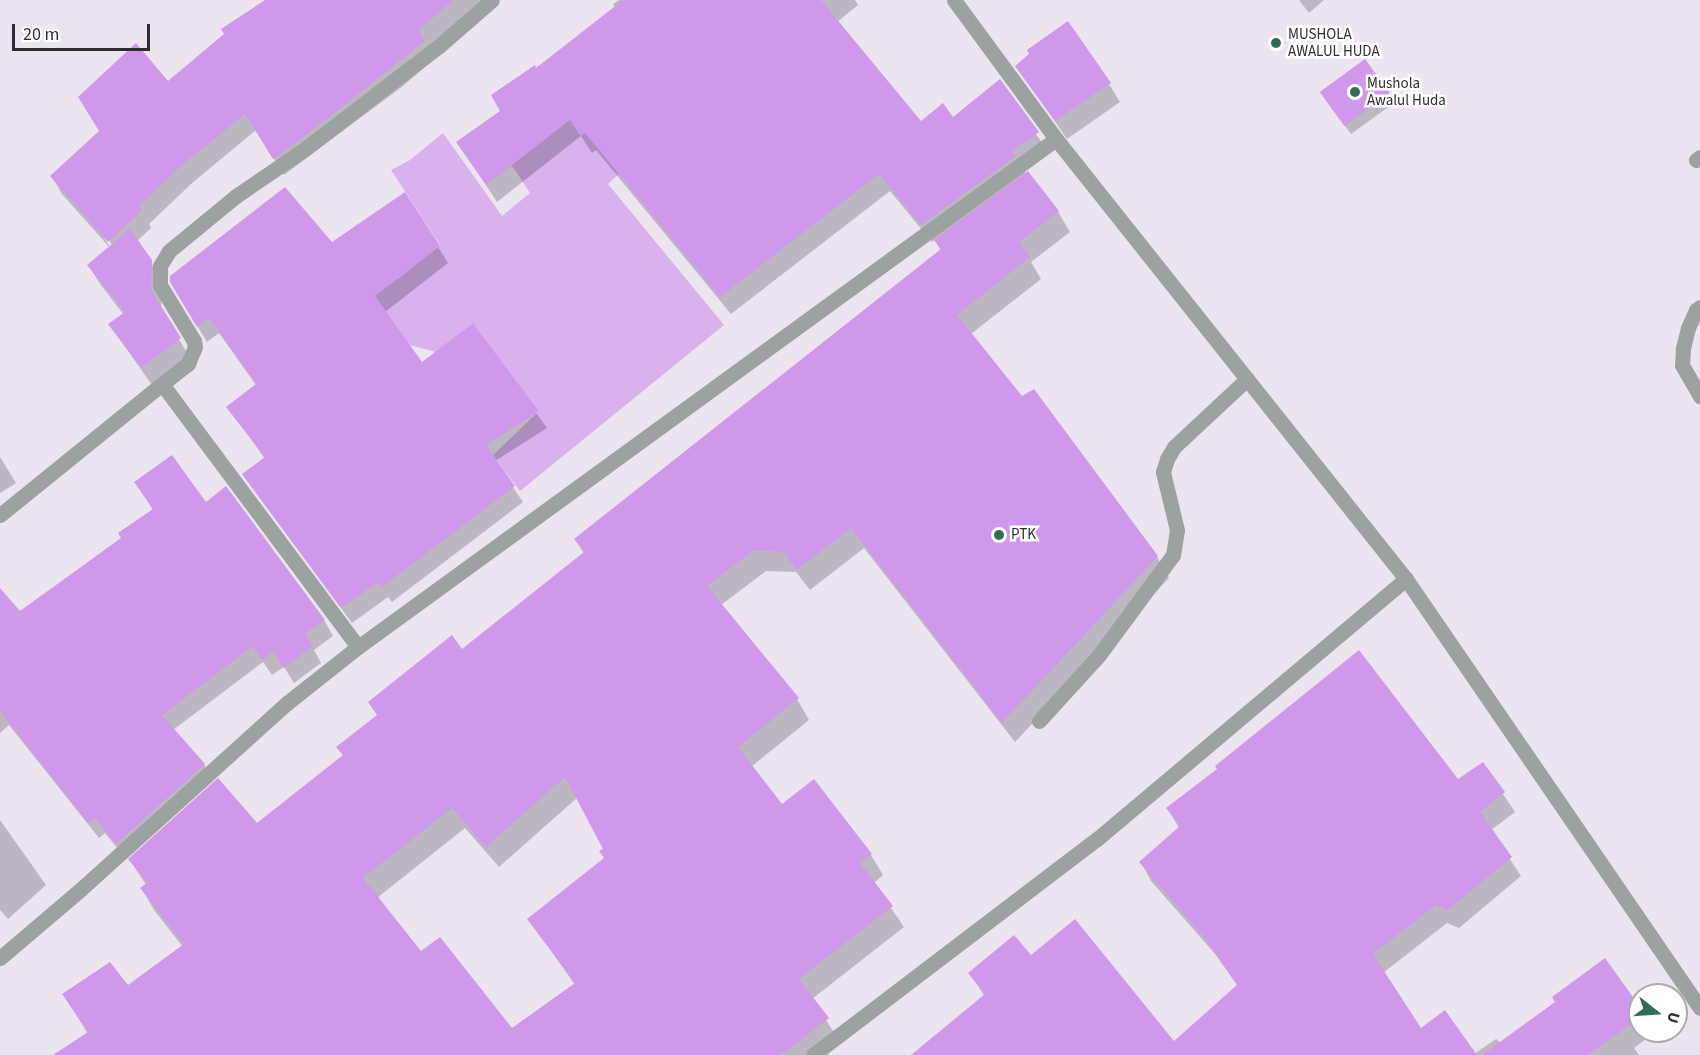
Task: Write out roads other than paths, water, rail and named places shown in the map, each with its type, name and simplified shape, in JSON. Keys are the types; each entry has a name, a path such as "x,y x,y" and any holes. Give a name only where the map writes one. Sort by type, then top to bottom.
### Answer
{"street":[{"path":"0,515 188,364 195,347 194,341 160,285 160,266 169,251 236,196 306,148 421,59 492,0"},
{"path":"961,3 1056,139 1406,579 1700,1008"},
{"path":"0,958 81,889 286,703 358,647 1056,139"},
{"path":"1700,307 1696,310 1688,328 1682,366 1700,396"},
{"path":"1039,721 1100,655 1173,555 1177,530 1163,472 1167,459 1174,447 1247,379"},
{"path":"162,384 358,647"},
{"path":"813,1055 1096,839 1406,579"}],"place":[{"name":"MUSHOLA AWALUL HUDA","path":"1276,43"},
{"name":"Mushola Awalul Huda","path":"1355,92"},
{"name":"PTK","path":"999,535"}]}
